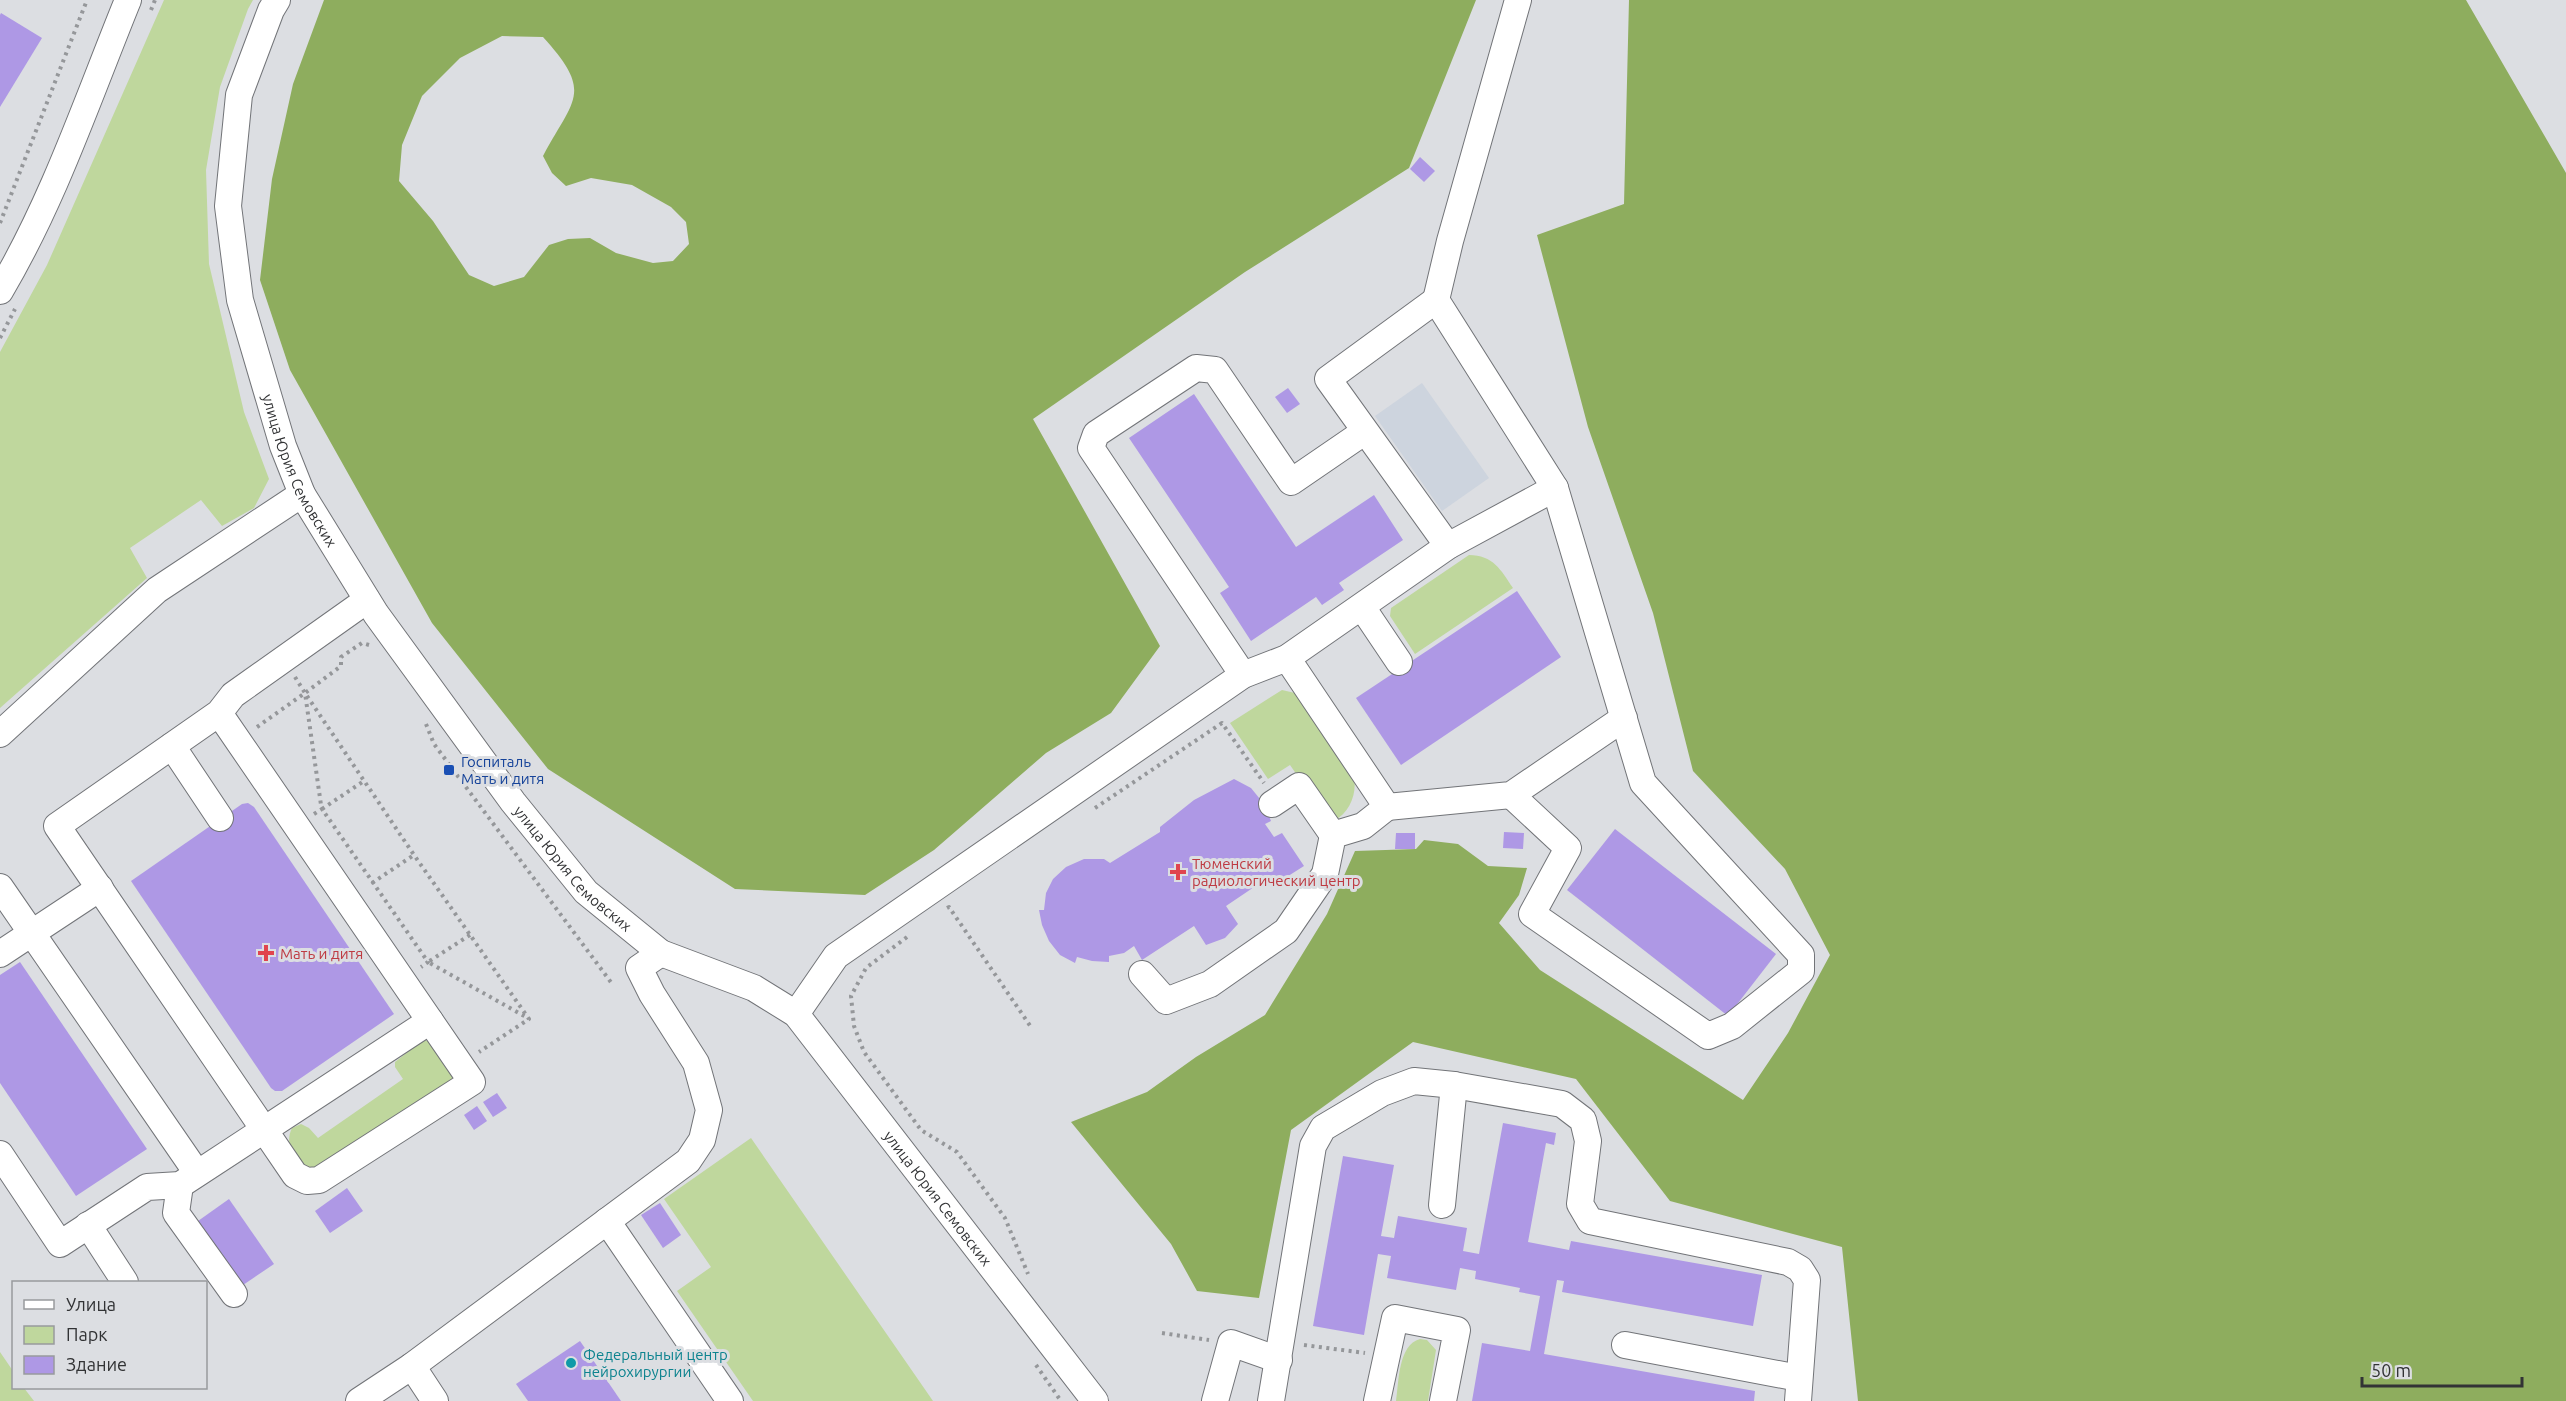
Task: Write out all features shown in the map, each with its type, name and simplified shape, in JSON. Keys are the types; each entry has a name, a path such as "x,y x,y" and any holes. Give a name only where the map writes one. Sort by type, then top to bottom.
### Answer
{"street":[{"path":"0,291 15,266 56,178 127,0"},
{"name":"улица Юрия Семовских","path":"277,0 271,10 239,95 228,206 240,300 283,446 302,494 371,607 513,802 586,892 661,953 754,988 796,1014 1095,1401"},
{"path":"1448,546 1328,379 1436,300 1450,241 1518,0"},
{"path":"1436,300 1554,488 1643,783 1801,955 1801,971 1732,1026 1708,1035 1532,914 1568,848 1511,795"},
{"path":"1243,675 1090,448 1096,434 1196,368 1215,370 1292,482 1364,432"},
{"path":"796,1014 836,956 1243,675 1287,658 1448,546 1554,488"},
{"path":"0,734 157,590 302,494"},
{"path":"219,712 239,707 291,671 371,607"},
{"path":"219,712 472,1082 319,1180 307,1181 296,1175 57,826 219,712 233,695 371,607"},
{"path":"1362,607 1399,662"},
{"path":"1287,658 1387,807"},
{"path":"1333,835 1363,826 1387,807 1511,795 1624,718"},
{"path":"172,746 220,818"},
{"path":"1142,974 1166,1001 1210,984 1286,931 1325,874 1333,835 1299,786 1274,802"},
{"path":"0,887 32,933 188,1179"},
{"path":"0,954 100,888"},
{"path":"360,1401 412,1366 688,1161 702,1140 709,1110 696,1063 652,994 639,968 661,953"},
{"path":"0,1154 60,1244 147,1187 188,1179 430,1021"},
{"path":"1271,1401 1313,1146 1323,1128 1382,1093 1414,1080 1562,1104 1583,1120 1588,1141 1580,1204 1590,1221 1788,1263 1800,1269 1807,1280 1798,1390 1625,1345"},
{"path":"1442,1205 1454,1085"},
{"path":"188,1179 176,1213 234,1294"},
{"path":"607,1221 730,1401"},
{"path":"88,1225 124,1281"},
{"path":"1377,1401 1395,1318 1456,1330 1443,1401"},
{"path":"1215,1401 1231,1344 1279,1360"},
{"path":"412,1366 435,1401"}],"path":[{"path":"0,223 87,0"},
{"path":"248,734 341,666 341,657 362,643 377,646"},
{"path":"291,671 414,855 529,1019"},
{"path":"305,693 322,807 372,883 428,962 529,1019"},
{"path":"425,723 434,744 613,985"},
{"path":"1086,815 1222,723 1274,802"},
{"path":"305,819 364,781"},
{"path":"372,883 414,855"},
{"path":"940,913 958,900"},
{"path":"949,907 1031,1027"},
{"path":"912,934 866,968 851,996 854,1026 864,1052 921,1130 957,1152 1005,1218 1030,1280"},
{"path":"420,968 470,935"},
{"path":"472,1057 529,1019"},
{"path":"1162,1333 1231,1344"},
{"path":"1314,1347 1344,1350"},
{"path":"1033,1357 1037,1368 1061,1401"}],"shaded area":[{"path":"1422,383 1489,478 1442,511 1375,416"}],"green space":[{"path":"164,0 253,0 220,87 206,170 209,264 244,412 269,479 254,508 222,526 201,500 130,548 147,578 0,708 0,352 47,265"},
{"path":"324,0 1476,0 1409,168 1245,272 1033,419 1160,646 1111,713 1046,753 934,850 865,895 735,889 548,769 432,623 290,370 260,280 272,179 293,84","holes":["502,36 543,37 569,71 574,84 574,96 570,108 543,156 552,173 566,186 591,178 632,185 671,207 686,222 689,244 673,261 653,263 616,253 590,238 568,239 549,245 524,277 494,286 469,275 433,221 399,181 402,145 422,96 460,58"]},
{"path":"1629,0 2466,0 2566,173 2566,1401 1858,1401 1842,1247 1670,1201 1576,1079 1413,1042 1291,1130 1259,1298 1197,1291 1171,1244 1071,1122 1147,1092 1196,1057 1265,1015 1327,914 1355,851 1416,849 1424,840 1458,844 1488,866 1527,868 1519,895 1499,923 1540,970 1743,1100 1788,1033 1830,955 1785,869 1693,771 1653,613 1588,427 1537,235 1624,204"},
{"path":"1469,555 1484,558 1496,565 1513,588 1415,654 1390,616 1391,608"},
{"path":"1282,690 1295,693 1304,702 1354,777 1351,802 1344,813 1334,821 1327,818 1290,765 1268,779 1230,723"},
{"path":"423,1040 433,1042 454,1078 449,1087 322,1173 304,1169 290,1145 292,1128 301,1124 309,1128 318,1138 403,1079 395,1067 395,1062"},
{"path":"751,1138 933,1401 753,1401 677,1291 711,1267 664,1199"},
{"path":"1420,1339 1427,1340 1436,1350 1428,1401 1396,1401 1404,1356 1407,1349"},
{"path":"0,1352 12,1370 12,1389 25,1389 34,1401 0,1401"}],"building":[{"path":"1,13 42,38 0,107 0,15"},
{"path":"1420,157 1435,171 1424,182 1410,169"},
{"path":"1288,388 1300,404 1287,413 1275,397"},
{"path":"1194,394 1296,547 1374,495 1403,540 1339,583 1344,590 1322,605 1316,597 1251,641 1220,593 1229,587 1129,438"},
{"path":"1517,591 1561,657 1401,765 1356,698"},
{"name":"Тюменский радиологический центр","path":"1234,779 1251,788 1264,804 1271,821 1265,824 1274,837 1282,833 1304,866 1274,885 1269,877 1226,906 1238,924 1225,938 1206,945 1194,926 1142,960 1134,946 1124,953 1109,956 1109,962 1077,957 1075,963 1060,955 1049,941 1039,910 1044,910 1046,893 1053,879 1066,867 1084,859 1104,859 1110,863 1160,832 1160,827 1194,800"},
{"name":"Мать и дитя","path":"248,803 254,807 394,1014 282,1091 275,1091 271,1088 131,881 242,804"},
{"path":"1615,829 1776,954 1728,1016 1567,890"},
{"path":"1504,832 1524,833 1523,849 1503,848"},
{"path":"1396,833 1415,833 1415,849 1395,849"},
{"path":"20,962 147,1149 76,1196 0,1083 0,975"},
{"path":"497,1093 507,1108 493,1117 483,1102"},
{"path":"477,1106 487,1121 474,1130 464,1115"},
{"path":"1503,1123 1556,1133 1554,1145 1546,1143 1528,1242 1569,1250 1571,1241 1762,1275 1753,1326 1562,1292 1564,1281 1557,1280 1544,1354 1755,1391 1754,1401 1472,1401 1482,1343 1530,1351 1540,1296 1519,1292 1520,1288 1475,1279 1476,1271 1460,1268 1456,1290 1387,1278 1391,1256 1378,1254 1364,1335 1313,1326 1343,1156 1394,1165 1381,1236 1394,1238 1398,1216 1467,1228 1463,1251 1479,1254"},
{"path":"347,1188 363,1211 330,1233 315,1211"},
{"path":"229,1199 274,1264 243,1285 198,1221"},
{"path":"660,1203 681,1235 663,1248 641,1215"},
{"name":"Федеральный центр нейрохирургии","path":"580,1341 621,1401 528,1401 516,1384"}],"place":[{"name":"Госпиталь Мать и дитя","path":"449,770"},
{"name":"Тюменский радиологический центр","path":"1178,872"},
{"name":"Мать и дитя","path":"266,953"},
{"name":"Федеральный центр нейрохирургии","path":"571,1363"}]}
